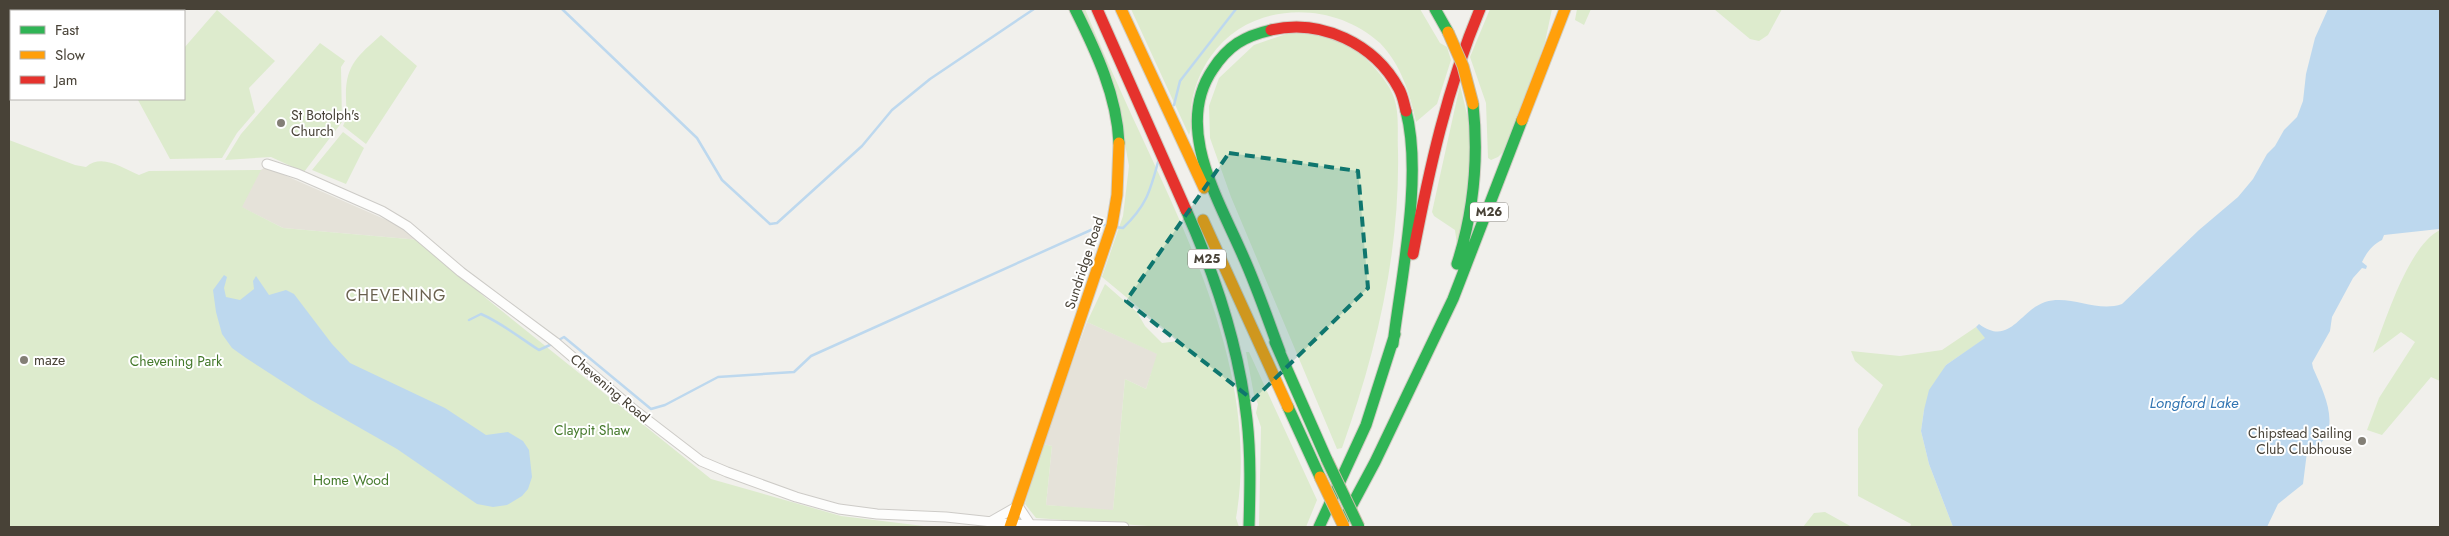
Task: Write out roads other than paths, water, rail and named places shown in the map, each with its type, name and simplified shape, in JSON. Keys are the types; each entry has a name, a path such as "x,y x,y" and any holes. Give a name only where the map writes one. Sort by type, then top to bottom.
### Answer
{"main road":[{"name":"Sundridge Road","path":"1011,526 1112,225 1121,169 1117,119 1104,71 1075,9"},
{"name":"M25","path":"1097,9 1201,244 1224,308 1236,355 1247,419 1250,474 1249,527"},
{"name":"M25","path":"1106,9 1344,527"},
{"name":"M25","path":"1121,9 1359,527"},
{"path":"1338,527 1449,284 1472,212 1477,174 1477,137 1473,104 1463,66 1448,32 1435,9"},
{"path":"1393,344 1439,128 1456,69 1480,9"},
{"name":"M26","path":"1338,527 1375,462 1457,290 1565,9"},
{"name":"M25","path":"1280,352 1255,282 1206,169 1198,140 1197,120 1199,100 1205,80 1227,47 1260,25 1289,18 1310,18 1329,21 1348,29 1365,40 1388,66 1404,101 1410,144 1410,178 1393,344 1366,425 1319,527"}],"street":[{"name":"Chevening Road","path":"267,164 298,174 382,211 407,226 461,272 555,342 632,408 701,461 796,497 839,509 992,525 1124,527"},
{"path":"992,525 1018,506 1027,526"}],"water":[{"name":"Longford Lake","path":"2328,9 2440,9 2440,227 2439,229 2384,235 2382,240 2366,255 2362,262 2367,266 2366,269 2362,268 2353,278 2332,317 2330,331 2312,363 2327,402 2329,426 2326,436 2319,445 2307,452 2303,484 2278,504 2267,527 1953,527 1929,464 1921,431 1929,390 1946,365 1985,338 1976,327 1979,324 1999,332 2007,330 2036,306 2055,300 2103,306 2122,304 2199,230 2238,197 2253,179 2267,154 2275,146 2284,130 2297,117 2303,101 2306,74 2315,38"},
{"path":"224,275 227,277 224,288 226,297 240,300 254,289 253,281 256,276 269,295 286,290 294,294 332,344 350,363 445,408 486,435 508,432 523,441 529,450 532,477 528,489 522,496 507,505 493,507 477,504 397,449 311,400 246,358 232,348 222,334 216,312 213,290"}],"waterway":[{"path":"562,9 697,138 722,180 770,224 777,223 862,146 892,110 930,79 1034,9"},
{"path":"1174,105 1180,81 1236,9"},
{"path":"1115,227 1123,228 1137,213 1146,198 1158,162"},
{"path":"557,341 564,337 651,409 665,405 718,377 794,372 811,356 1102,225 1107,225"},
{"path":"469,320 481,314 504,326 539,350 552,344"}],"place":[{"name":"St Botolph's Church","path":"281,123"},
{"name":"maze","path":"24,360"},
{"name":"Chipstead Sailing Club Clubhouse","path":"2362,441"}],"district":[{"name":"CHEVENING","path":"396,295"}],"park label":[{"name":"Chevening Park","path":"176,361"},
{"name":"Claypit Shaw","path":"592,430"},
{"name":"Home Wood","path":"351,480"}]}
